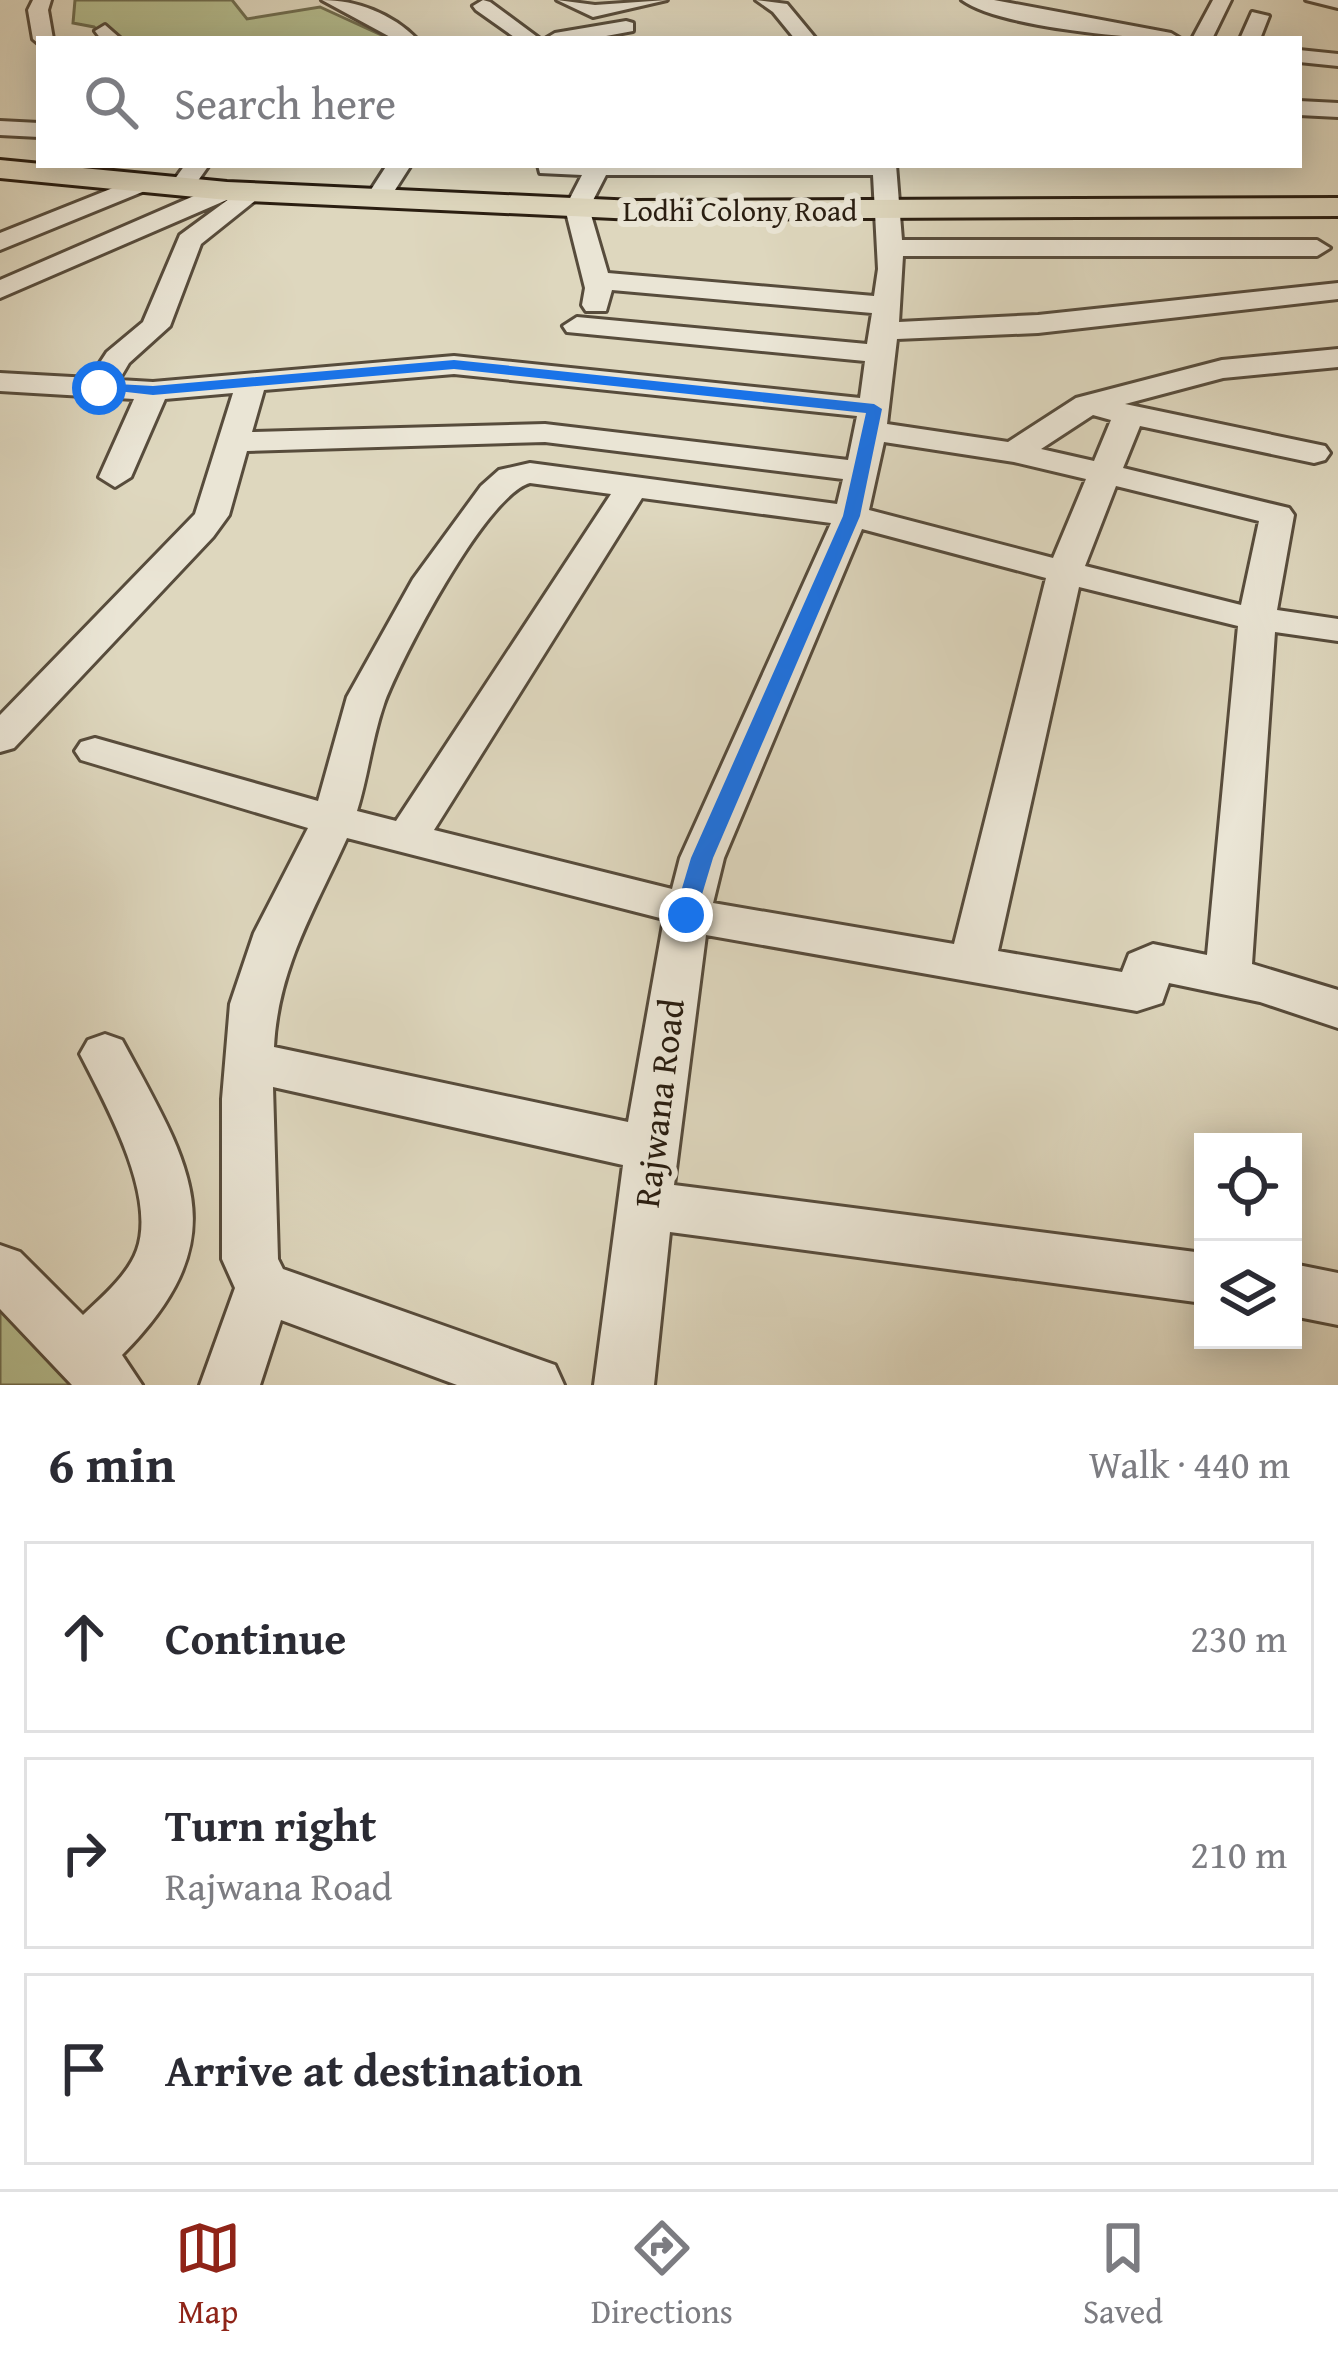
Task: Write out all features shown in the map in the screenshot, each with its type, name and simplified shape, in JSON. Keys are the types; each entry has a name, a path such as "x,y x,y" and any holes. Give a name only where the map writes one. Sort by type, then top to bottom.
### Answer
{"main road":[{"name":"Lodhi Colony Road","path":"0,169 143,183 189,176 240,192 577,208 889,230 1338,207"}],"street":[{"path":"42,0 38,10 42,36"},
{"path":"338,3 371,0"},
{"path":"566,0 593,11 658,0"},
{"path":"765,0 779,8 803,36"},
{"path":"970,0 1048,19 1137,26 1164,36"},
{"path":"970,0 1011,36"},
{"path":"1048,19 1069,0"},
{"path":"1204,36 1222,0"},
{"path":"1315,0 1338,2"},
{"path":"338,3 401,36"},
{"path":"483,6 526,36"},
{"path":"1251,36 1259,16"},
{"path":"582,36 628,31"},
{"path":"1302,56 1338,60"},
{"path":"1302,108 1338,110"},
{"path":"0,128 36,128"},
{"path":"377,200 397,168"},
{"path":"572,168 693,168"},
{"name":"Rajwana Road","path":"624,1385 668,1005 687,912 702,858 851,516 869,437 884,330 889,230 884,168"},
{"path":"556,373 577,326 598,302 577,208 597,169"},
{"path":"0,242 143,183"},
{"path":"0,290 240,192"},
{"path":"99,388 117,358 156,326 189,239 240,192"},
{"path":"577,326 884,330 1038,324 1337,285 1296,207"},
{"path":"889,230 1317,248"},
{"path":"595,280 884,330"},
{"path":"1014,452 1088,405 1222,369 1338,358"},
{"path":"0,382 153,391 432,365 556,373 869,437"},
{"path":"0,739 201,530 212,514 252,380"},
{"path":"115,476 153,391"},
{"path":"1088,405 1314,453"},
{"path":"972,965 1064,571 1129,414"},
{"path":"236,442 545,433 869,437 1014,452 1277,515 1257,620 1228,977"},
{"path":"230,1385 263,1288 250,1259 254,1001 272,942 333,820 366,700 440,566 503,482 525,473 851,516 1257,620 1338,630"},
{"path":"406,838 633,486"},
{"path":"0,694 41,700"},
{"path":"95,751 333,820 687,912 1137,993 1145,990 1146,968 1153,962 1228,977 1338,1009"},
{"path":"0,1270 98,1370 168,1243 165,1210 145,1130 105,1054"},
{"path":"250,1062 652,1149"},
{"path":"646,1205 1194,1277"},
{"path":"263,1288 534,1385"},
{"path":"1302,1292 1338,1299"}],"green space":[{"path":"75,0 232,0 247,19 320,7 383,36 103,36 94,27 73,23"},
{"path":"0,1294 84,1385 0,1385"}],"route":[{"path":"99,388 153,391 454,365 874,409 851,516 702,858 686,915"}]}
